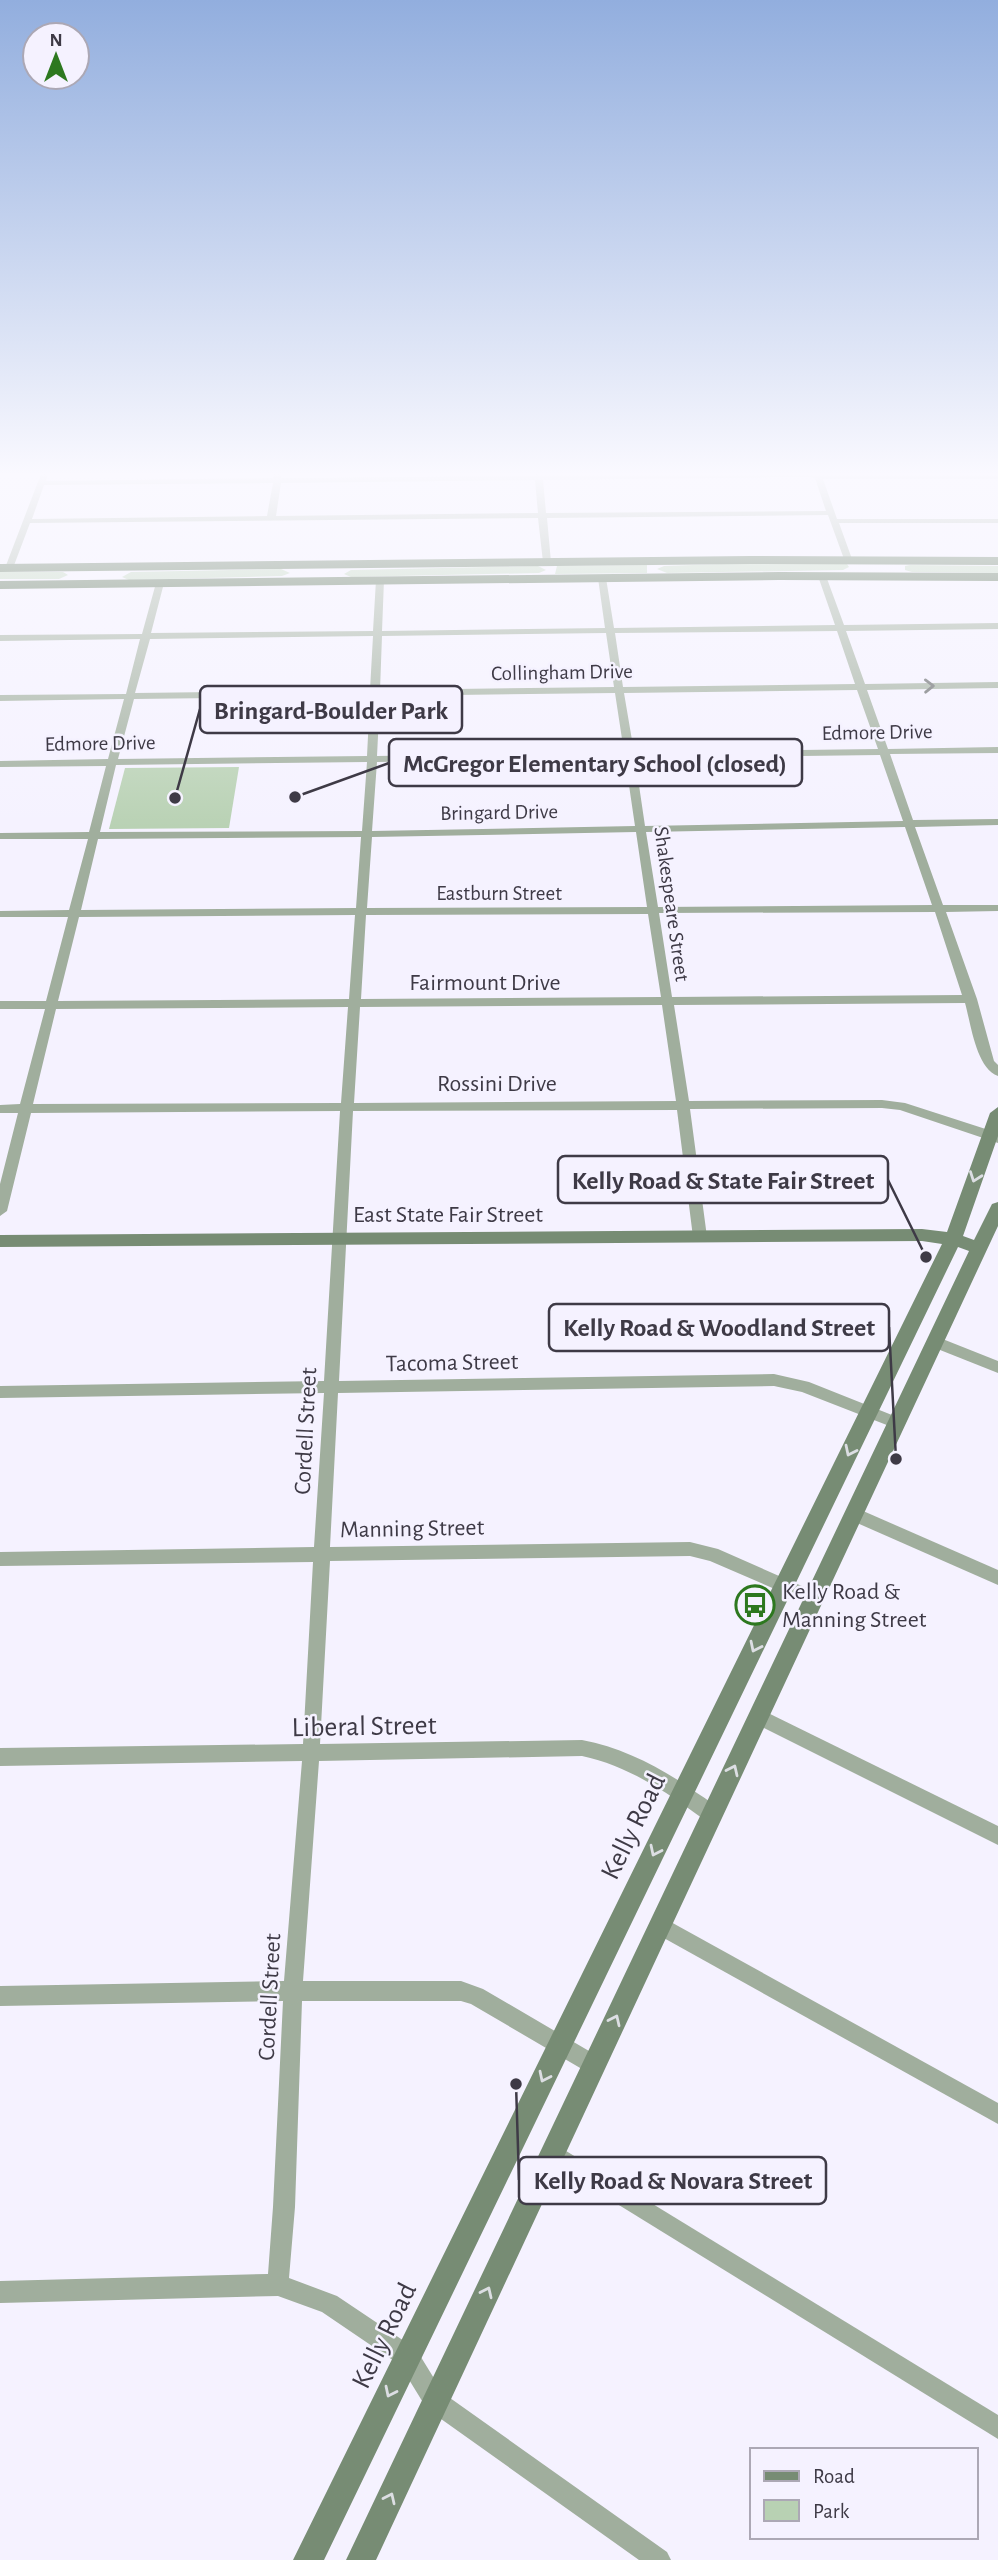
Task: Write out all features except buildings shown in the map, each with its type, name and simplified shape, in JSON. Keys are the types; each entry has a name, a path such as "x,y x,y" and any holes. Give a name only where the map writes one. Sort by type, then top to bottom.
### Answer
{"street":[{"path":"0,1211 112,762 157,593"},
{"name":"Cordell Street","path":"278,2286 293,1991 311,1751 353,1004 372,759 380,593"},
{"name":"Shakespeare Street","path":"604,593 642,828 700,1237"},
{"path":"828,593 971,999 988,1063 998,1072"},
{"path":"0,638 998,626"},
{"name":"Collingham Drive","path":"0,698 998,685"},
{"name":"Edmore Drive","path":"0,764 998,750"},
{"name":"Bringard Drive","path":"0,836 366,834 998,822"},
{"name":"Eastburn Street","path":"0,914 998,908"},
{"name":"Fairmount Drive","path":"0,1005 971,999"},
{"name":"Rossini Drive","path":"0,1109 890,1104 994,1137"},
{"name":"Kelly Road","path":"308,2560 953,1239 994,1137 998,1113"},
{"path":"361,2560 998,1208"},
{"name":"East State Fair Street","path":"0,1241 922,1235 953,1239 979,1248"},
{"path":"935,1342 998,1367"},
{"name":"Tacoma Street","path":"0,1392 774,1380 804,1386 897,1423"},
{"path":"854,1514 998,1578"},
{"name":"Manning Street","path":"0,1559 691,1549 712,1553 814,1599"},
{"path":"758,1716 998,1836"},
{"name":"Liberal Street","path":"0,1757 582,1748 608,1753 683,1793 712,1815"},
{"path":"660,1925 998,2114"},
{"path":"0,1996 461,1991 476,1996 594,2065"},
{"path":"553,2153 998,2428"},
{"path":"0,2292 278,2286 329,2304 408,2357 435,2401 659,2560"}],"green space":[{"path":"239,767 229,828 109,829 125,768"}],"place":[{"name":"McGregor Elementary School (closed)","path":"295,797"},
{"name":"Bringard-Boulder Park","path":"175,798"},
{"name":"Kelly Road & State Fair Street","path":"926,1257"},
{"name":"Kelly Road & Woodland Street","path":"896,1459"},
{"name":"Kelly Road & Manning Street","path":"755,1605"},
{"name":"Kelly Road & Novara Street","path":"516,2084"}]}
